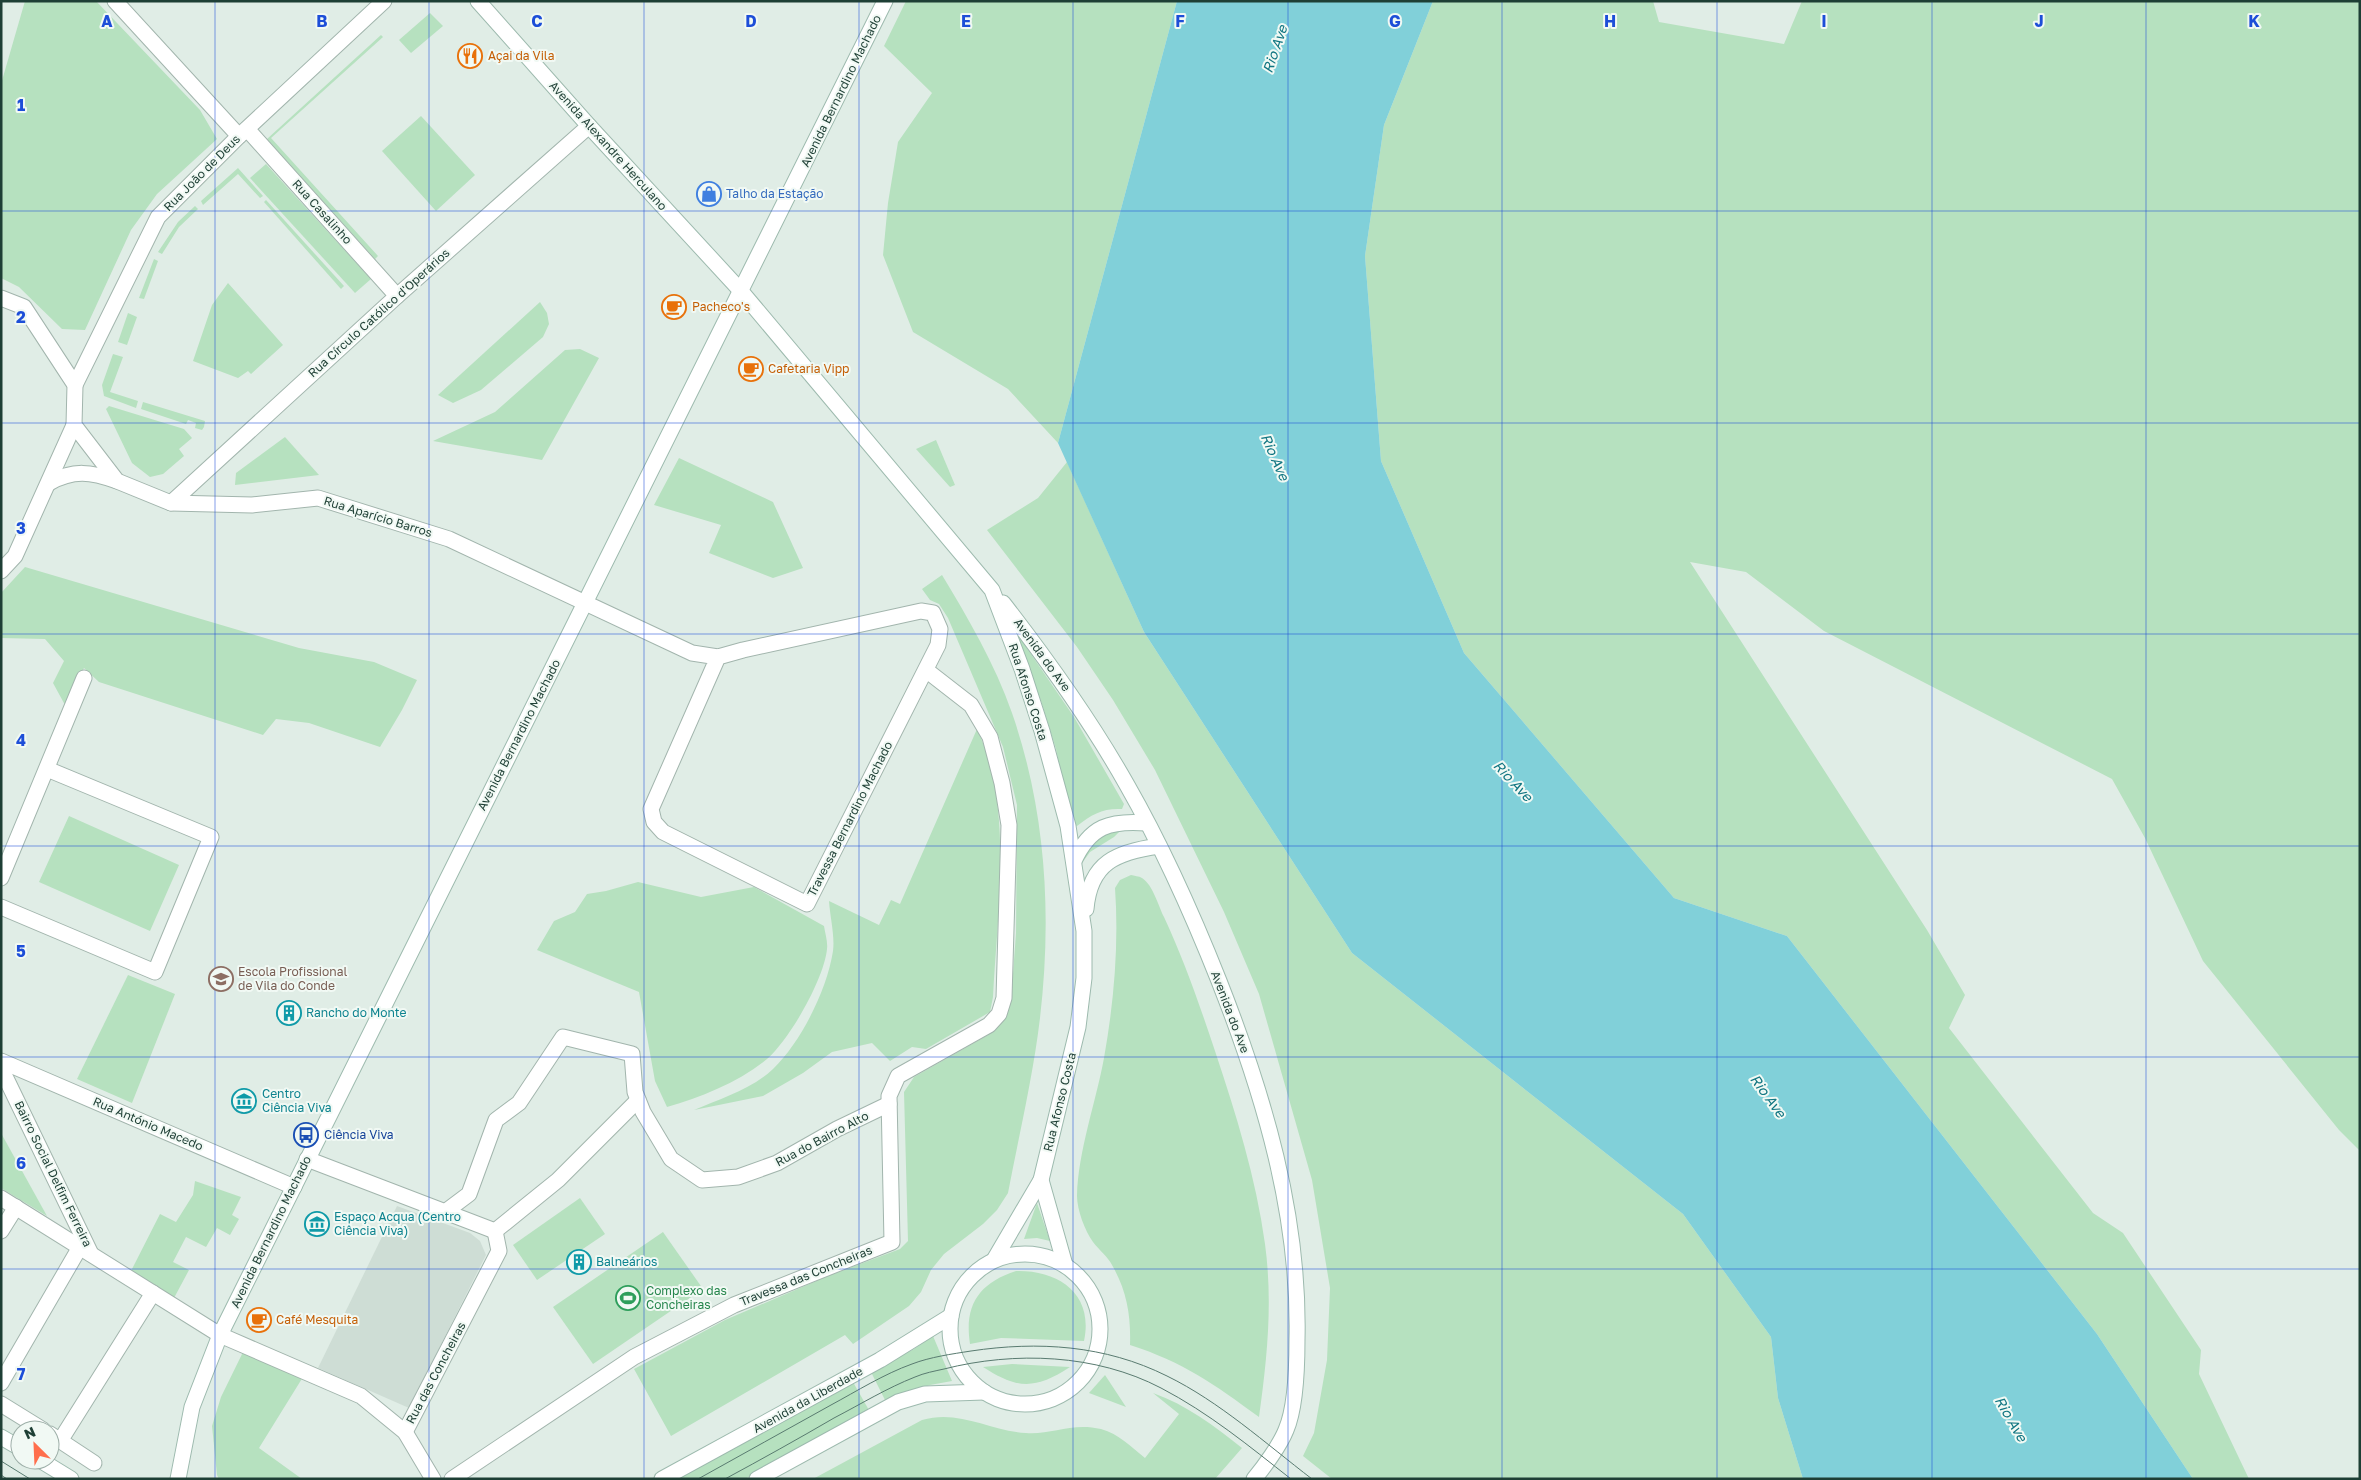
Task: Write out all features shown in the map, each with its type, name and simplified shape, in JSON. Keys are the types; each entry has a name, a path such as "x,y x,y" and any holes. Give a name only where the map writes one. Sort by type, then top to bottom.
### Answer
{"street":[{"name":"Rua Casalinho","path":"115,1 243,132 397,296"},
{"name":"Rua João de Deus","path":"75,385 158,216 243,132 384,1"},
{"name":"Avenida Alexandre Herculano","path":"478,1 589,126 740,290"},
{"name":"Avenida Bernardino Machado","path":"178,1479 192,1408 220,1335 885,1"},
{"name":"Rua Círculo Católico d'Operários","path":"171,503 397,296 589,126"},
{"name":"Rua Afonso Costa","path":"740,290 992,590 1022,669 1042,731 1068,826 1084,931 1084,978 1078,1026 1041,1180 994,1260"},
{"path":"1,298 24,307 75,385 74,424 16,556 1,571"},
{"path":"74,424 117,481"},
{"name":"Rua Aparício Barros","path":"49,483 64,474 97,474 171,503 252,505 318,498 450,539 586,602"},
{"name":"Avenida do Ave","path":"992,590 1039,649 1081,710 1128,785 1187,901 1241,1036 1275,1149 1293,1240 1298,1306 1296,1378 1286,1430 1254,1479"},
{"name":"Travessa Bernardino Machado","path":"586,602 692,653 718,657 921,611 933,613 940,629 938,645 807,904 663,832 654,822 651,809 718,657"},
{"path":"889,1104 889,1096 898,1076 988,1025 998,1014 1004,998 1009,826 1002,783 990,737 972,706 926,670"},
{"path":"1,878 84,678"},
{"path":"1,907 155,972 211,837 47,769"},
{"path":"1074,861 1081,847 1093,832 1110,824 1128,821 1147,823"},
{"path":"1084,931 1087,896 1096,872 1115,856 1138,849 1159,846"},
{"name":"Rua do Bairro Alto","path":"445,1212 469,1194 496,1120 519,1103 563,1037 632,1054 635,1092 643,1112 671,1159 702,1180 738,1178 777,1163 837,1128 889,1104"},
{"name":"Rua António Macedo","path":"1,1061 294,1187"},
{"name":"Bairro Social Delfim Ferreira","path":"1,1068 85,1250"},
{"path":"307,1159 495,1231 558,1180 638,1100"},
{"name":"Travessa das Concheiras","path":"452,1479 634,1357 734,1305 892,1242 889,1104"},
{"name":"Rua Afonso Costa","path":"1041,1180 1065,1265"},
{"name":"Bairro Social Delfim Ferreira","path":"1,1198 220,1335"},
{"path":"1,1231 16,1207"},
{"name":"Rua das Concheiras","path":"220,1335 361,1396 405,1432 499,1251 495,1231"},
{"name":"Bairro Social Delfim Ferreira","path":"1,1383 85,1250"},
{"path":"1018,1254 1043,1256 1065,1265 1084,1282 1096,1303 1100,1328 1096,1352 1090,1365 1076,1384 1055,1397 1031,1404 1007,1402 984,1392 970,1380 959,1365 954,1353 950,1335 951,1316 959,1293 974,1274 994,1260 1018,1254"},
{"path":"60,1430 153,1293"},
{"name":"Avenida da Liberdade","path":"662,1479 880,1360 951,1316"},
{"path":"757,1479 898,1402 925,1394 984,1392"},
{"path":"1,1404 27,1420"},
{"path":"405,1432 433,1479"},
{"path":"60,1440 94,1462"},
{"path":"56,1470 71,1479"}],"shaded area":[{"path":"397,1206 470,1233 480,1241 486,1255 409,1408 318,1368"}],"green space":[{"path":"25,1 96,1 200,110 217,139 157,194 131,230 85,330 62,329 19,287 1,278 1,84"},
{"path":"906,1 1177,1 1058,443 1008,389 913,332 883,255 888,203 898,142 932,93 884,46"},
{"path":"1433,1 1653,1 1659,22 1784,44 1802,1 2360,1 2360,1151 2339,1130 2203,961 2145,838 2112,779 1824,631 1746,572 1690,562 1927,930 1965,995 1949,1028 2093,1213 2123,1233 2201,1350 2199,1374 2249,1479 2193,1479 2097,1334 1787,936 1674,898 1464,653 1381,461 1365,256 1384,125"},
{"path":"430,13 443,26 411,53 399,40"},
{"path":"381,35 383,37 271,138 378,256 375,259 267,139"},
{"path":"421,116 475,175 436,211 382,151"},
{"path":"266,164 371,279 355,293 250,178"},
{"path":"238,168 263,196 260,198 238,174 203,205 201,201"},
{"path":"266,200 344,286 341,289 264,202"},
{"path":"195,206 198,209 179,227 162,254 158,252 178,222"},
{"path":"154,259 158,261 144,299 139,298"},
{"path":"228,283 283,345 251,374 248,371 238,378 193,361 212,305"},
{"path":"540,302 547,313 549,324 543,337 481,390 453,403 438,395"},
{"path":"128,313 137,317 127,345 118,342"},
{"path":"580,349 599,358 542,460 433,441 495,412 565,350"},
{"path":"113,354 123,357 110,392 138,401 136,408 104,396 102,385"},
{"path":"143,402 205,421 204,427 202,430 195,428 196,423 188,420 186,424 141,409"},
{"path":"109,406 184,429 192,438 179,449 184,456 163,474 150,477 132,463 106,409"},
{"path":"285,437 319,475 235,485 236,473"},
{"path":"936,440 955,485 950,487 916,449"},
{"path":"679,458 773,502 803,568 773,578 709,553 721,525 654,505"},
{"path":"1067,462 1144,632 1352,953 1683,1214 1771,1337 1778,1398 1803,1479 1332,1479 1303,1456 1314,1433 1327,1360 1330,1288 1312,1180 1259,994 1224,912 1155,770 1113,700 1077,647 987,530 1038,498"},
{"path":"25,567 299,648 374,662 417,680 380,747 309,723 276,719 263,735 99,682 84,668 65,705 53,683 64,661 45,639 1,638 1,593"},
{"path":"942,575 989,659 1012,713 1023,750 1039,825 1045,902 1044,979 1030,1084 1008,1193 997,1210 983,1224 944,1254 931,1270 921,1292 909,1306 853,1344 845,1335 671,1436 634,1369 725,1320 828,1276 900,1249 908,1241 904,1092 914,1077 988,1035 1004,1018 1011,1001 1016,933 1017,805 1003,747 948,618 939,604 930,600 922,589"},
{"path":"1007,619 1074,717 1124,804 1122,809 1098,813 1077,826 1071,823 1056,749 1041,701"},
{"path":"977,729 988,759 996,792 999,826 999,896 993,997 990,1012 926,1049 912,1047 890,1061 872,1043 832,1052 803,1073 763,1096 694,1110 735,1093 765,1076 783,1058 803,1030 819,998 830,966 833,951 833,933 829,901 879,925 891,900 900,904"},
{"path":"69,816 179,865 150,931 39,882"},
{"path":"1123,828 1114,837 1090,852 1082,863 1078,863 1098,834"},
{"path":"1131,875 1142,878 1149,885 1178,950 1198,1000 1223,1075 1251,1171 1265,1244 1269,1288 1267,1352 1259,1417 1198,1375 1166,1359 1130,1345 1130,1324 1125,1294 1110,1262 1090,1237 1078,1208 1078,1179 1101,1075 1115,973 1115,888 1120,880"},
{"path":"638,882 701,897 754,887 824,926 827,940 825,962 813,992 786,1038 776,1050 756,1067 732,1082 693,1099 667,1107 655,1081 639,992 537,950 554,921 575,912 587,894"},
{"path":"128,975 175,994 132,1103 77,1079"},
{"path":"1,1133 47,1216 1,1188"},
{"path":"195,1181 241,1197 232,1215 239,1219 230,1235 217,1228 206,1247 186,1237 173,1262 189,1270 174,1298 131,1271 160,1214 176,1222 193,1195"},
{"path":"580,1198 605,1234 537,1280 513,1245"},
{"path":"1037,1203 1050,1241 1037,1238 1024,1239"},
{"name":"Complexo das Concheiras","path":"663,1232 703,1289 593,1364 553,1307"},
{"path":"1016,1271 1046,1275 1059,1280 1070,1288 1084,1310 1086,1324 1084,1341 1001,1338 970,1344 969,1318 977,1297 992,1282"},
{"path":"933,1336 952,1381 930,1385 886,1402 871,1372 914,1349"},
{"path":"244,1350 303,1377 259,1448 302,1479 219,1479 217,1475 212,1426 221,1397"},
{"path":"1012,1364 1070,1367 1046,1380 1026,1384 1006,1380 983,1367"},
{"path":"1105,1375 1126,1407 1089,1393"},
{"path":"853,1382 870,1412 745,1479 675,1479"},
{"path":"1153,1393 1189,1410 1242,1448 1215,1479 813,1479 922,1420 936,1417 962,1419 1000,1429 1026,1433 1081,1427 1101,1429 1119,1437 1145,1458 1179,1414"}],"water":[{"name":"Rio Ave","path":"1177,1 1433,1 1384,125 1365,256 1381,461 1464,653 1674,898 1787,936 2097,1334 2193,1479 1803,1479 1778,1398 1771,1337 1683,1214 1352,953 1144,632 1058,443"}],"tram line":[{"path":"698,1479 871,1383 902,1368 926,1359 971,1351 1021,1346 1071,1348 1095,1352 1120,1358 1167,1376 1187,1386 1224,1411 1312,1479"},
{"path":"725,1479 874,1396 918,1376 971,1363 1027,1358 1082,1362 1110,1368 1161,1388 1212,1419 1291,1479"},
{"path":"1,1461 30,1479"},
{"path":"1,1475 7,1479"}],"place":[{"name":"Açai da Vila","path":"470,56"},
{"name":"Talho da Estação","path":"709,194"},
{"name":"Pacheco's","path":"674,307"},
{"name":"Cafetaria Vipp","path":"751,369"},
{"name":"Escola Profissional de Vila do Conde","path":"221,979"},
{"name":"Rancho do Monte","path":"289,1013"},
{"name":"Centro Ciência Viva","path":"244,1101"},
{"name":"Ciência Viva","path":"306,1135"},
{"name":"Espaço Acqua (Centro Ciência Viva)","path":"317,1224"},
{"name":"Balneários","path":"579,1262"},
{"name":"Complexo das Concheiras","path":"628,1298"},
{"name":"Café Mesquita","path":"259,1320"}]}
